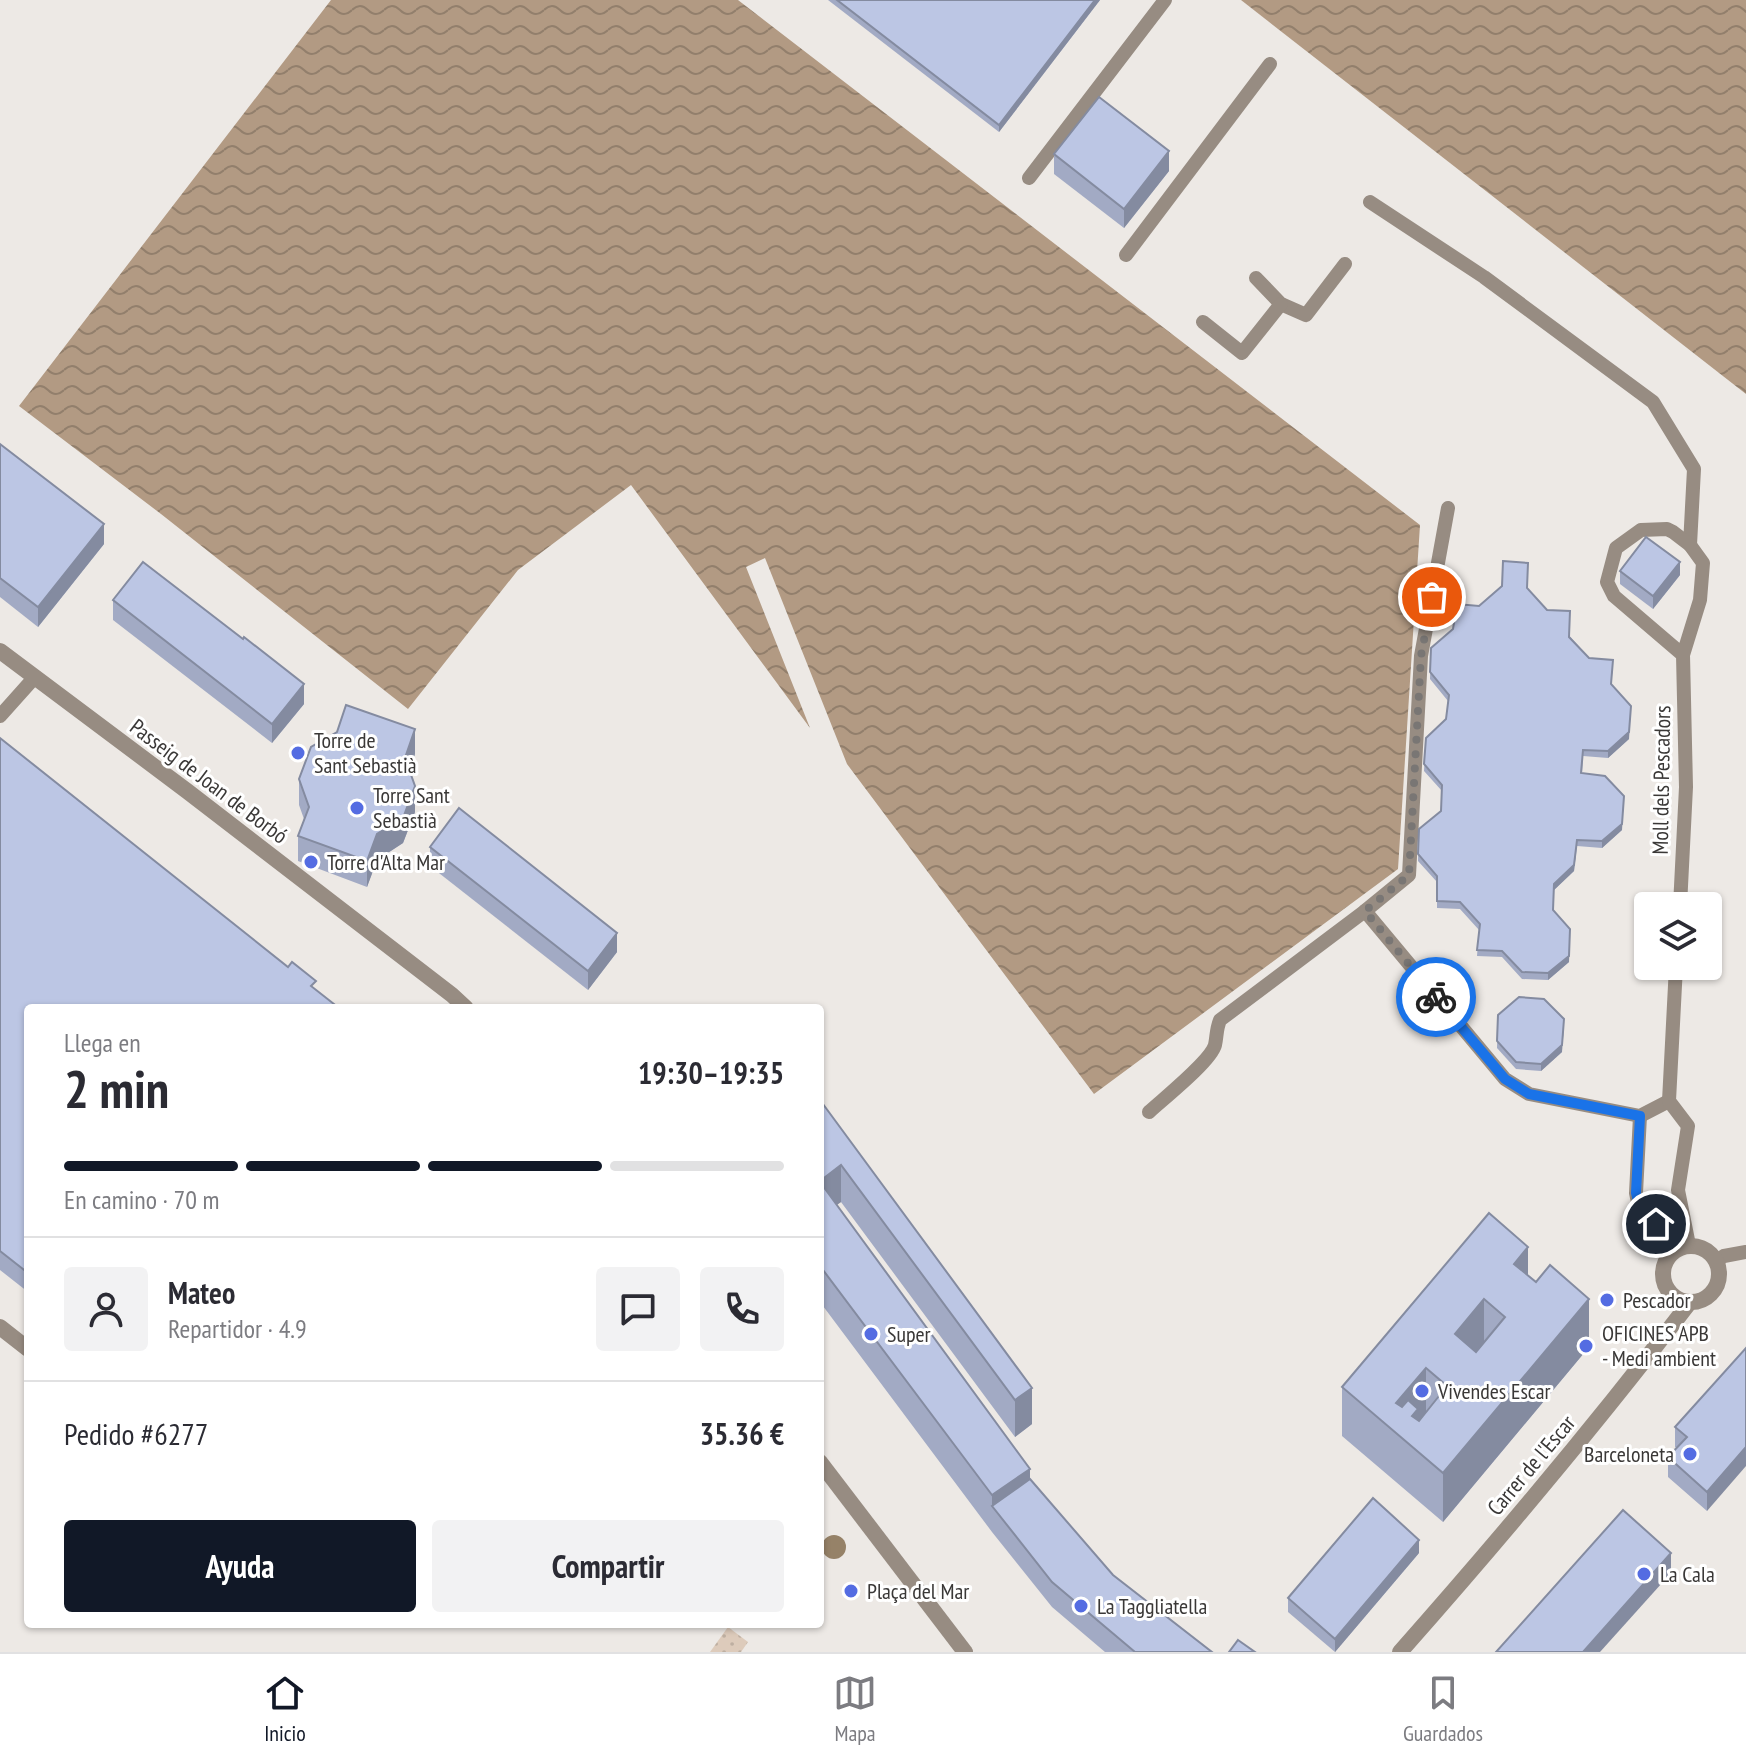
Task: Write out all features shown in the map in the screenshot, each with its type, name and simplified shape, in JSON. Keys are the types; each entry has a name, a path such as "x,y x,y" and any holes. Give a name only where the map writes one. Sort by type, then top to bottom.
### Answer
{"street":[{"name":"Passeig de Joan de Borbó","path":"0,651 462,1004"},
{"path":"1683,1248 1708,1251 1716,1261 1720,1273 1717,1286 1709,1296 1684,1301 1673,1295 1665,1284 1663,1278 1667,1259 1683,1248"},
{"name":"Carrer de l'Escar","path":"1400,1652 1481,1560 1647,1360 1690,1302"},
{"path":"0,1327 24,1346"},
{"path":"824,1467 965,1652"}],"lane":[{"path":"1029,178 1165,0"},
{"path":"1126,255 1270,64"},
{"path":"1370,202 1484,277 1653,402 1694,469 1690,545"},
{"path":"1256,278 1281,304 1306,315 1345,264"},
{"path":"1203,322 1242,353 1281,304"},
{"path":"1149,1112 1207,1059 1215,1047 1220,1020 1409,875 1421,656 1448,508"},
{"path":"1683,655 1614,596 1607,582 1616,548 1641,530 1667,529 1690,545"},
{"name":"Moll dels Pescadors","path":"1681,892 1686,787 1683,655 1700,600 1703,563 1690,545"},
{"path":"0,716 34,678"},
{"path":"1365,911 1505,1079 1529,1094 1640,1116 1669,1101"},
{"path":"1675,980 1669,1101 1688,1126 1678,1190 1683,1248"},
{"path":"1640,1116 1636,1193 1640,1211 1683,1248"},
{"path":"1716,1261 1724,1256 1746,1252"}],"shaded area":[{"path":"727,1628 748,1642 741,1652 710,1652"}],"water":[{"path":"331,0 738,0 1420,525 1398,869 1094,1094 847,764 765,558 746,567 810,728 631,485 518,570 408,709 19,406"},
{"path":"1241,0 1746,0 1746,394"}],"building":[{"path":"837,0 1095,0 999,125"},
{"path":"1099,97 1169,151 1124,209 1054,154"},
{"path":"0,444 104,524 38,607 0,578"},
{"path":"1646,537 1680,562 1653,596 1620,571"},
{"path":"1503,561 1528,563 1527,588 1547,610 1570,611 1569,637 1589,658 1613,660 1611,684 1631,706 1629,732 1608,751 1583,750 1581,773 1605,776 1624,796 1622,824 1602,841 1577,840 1574,865 1554,884 1553,910 1570,929 1569,956 1548,973 1522,972 1502,951 1477,950 1480,924 1460,902 1437,901 1437,876 1418,854 1419,829 1441,811 1442,785 1424,764 1426,738 1446,719 1449,695 1430,672 1431,648 1453,629 1457,604 1479,606 1502,586"},
{"path":"143,562 304,684 272,724 113,600"},
{"name":"Torre Sant Sebastià","path":"346,705 415,729 405,758 415,786 403,818 377,834 367,861 298,836 309,807 299,779 311,747 337,732"},
{"path":"0,738 288,967 292,962 316,981 311,986 334,1004 24,1004 24,1270 0,1251"},
{"path":"459,808 617,933 588,971 430,847"},
{"path":"1519,997 1544,999 1564,1019 1562,1045 1541,1064 1516,1062 1497,1041 1498,1015"},
{"path":"824,1105 1032,1388 1015,1400 841,1165 824,1178"},
{"path":"824,1187 1030,1469 992,1495 824,1271"},
{"path":"1489,1213 1528,1247 1514,1264 1536,1282 1550,1265 1589,1299 1443,1473 1342,1387","holes":["1484,1299 1505,1317 1476,1352 1455,1334","1426,1368 1447,1386 1419,1421 1412,1416 1418,1409 1408,1400 1402,1407 1396,1403"]},
{"path":"1746,1348 1746,1447 1707,1492 1668,1457 1687,1437 1675,1427"},
{"path":"1030,1479 1113,1575 1212,1652 1135,1652 1052,1582 992,1506"},
{"path":"1373,1498 1419,1540 1335,1639 1288,1598"},
{"path":"1623,1510 1671,1553 1583,1652 1496,1652"},
{"path":"1238,1640 1255,1652 1229,1652"}],"way so far":[{"path":"1432,597 1421,656 1409,875 1365,911 1436,997"}],"place":[{"name":"Torre de Sant Sebastià","path":"298,753"},
{"name":"Torre Sant Sebastià","path":"357,808"},
{"name":"Torre d'Alta Mar","path":"311,862"},
{"name":"Pescador","path":"1607,1300"},
{"name":"Super","path":"871,1334"},
{"name":"OFICINES APB - Medi ambient","path":"1586,1346"},
{"name":"Vivendes Escar","path":"1422,1391"},
{"name":"Barceloneta","path":"1690,1454"},
{"name":"La Cala","path":"1644,1574"},
{"name":"Plaça del Mar","path":"851,1591"},
{"name":"La Taggliatella","path":"1081,1606"}],"route":[{"path":"1436,997 1505,1079 1529,1094 1640,1116 1636,1193 1640,1211 1656,1224"}]}
